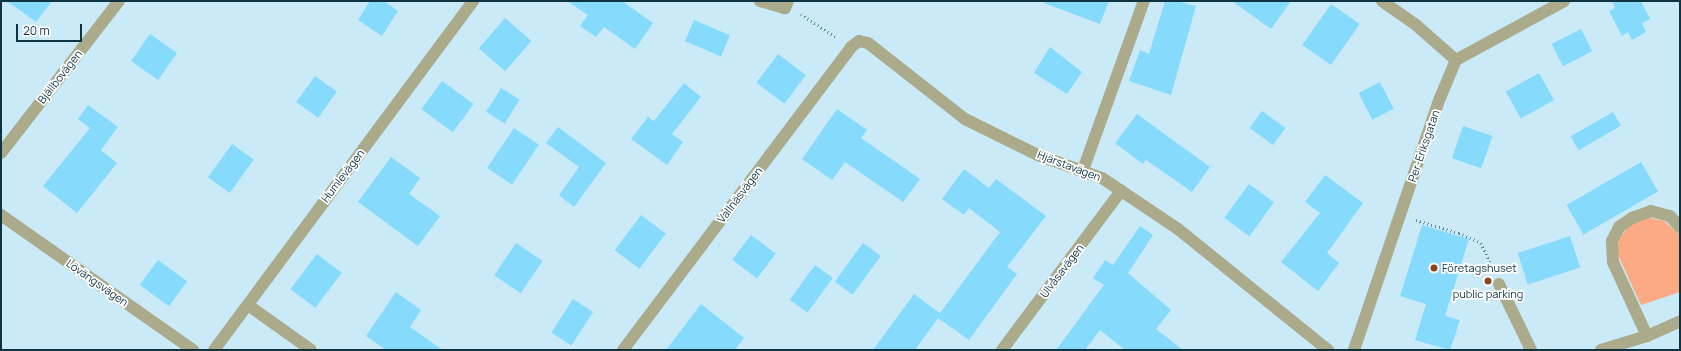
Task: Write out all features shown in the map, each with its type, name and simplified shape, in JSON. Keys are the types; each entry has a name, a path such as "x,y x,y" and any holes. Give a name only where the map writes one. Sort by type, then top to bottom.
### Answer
{"street":[{"name":"Bjällbovägen","path":"1,153 119,1"},
{"name":"Humlevägen","path":"214,350 473,1"},
{"path":"760,1 787,5"},
{"path":"1083,170 1144,1"},
{"path":"1382,1 1416,25 1456,60 1564,1"},
{"name":"Hjärstavägen","path":"855,44 868,43 965,119 1038,155 1102,178 1178,229 1328,350"},
{"name":"Vallnäsvägen","path":"623,350 855,44"},
{"name":"Per-Eriksgatan","path":"1354,350 1456,60"},
{"name":"Ulvåsavägen","path":"1002,350 1122,191"},
{"path":"1647,336 1614,262 1612,241 1620,227 1632,218 1651,211 1670,216 1680,227"},
{"name":"Lövängsvägen","path":"1,216 193,350"},
{"path":"1499,284 1530,350"},
{"path":"248,305 311,350"},
{"path":"1601,350 1647,336 1680,321"}],"path":[{"path":"787,5 855,44"},
{"path":"1401,216 1459,233 1480,243 1499,284"}],"shaded area":[{"path":"1646,217 1664,221 1680,235 1680,292 1641,305 1617,253 1619,238 1631,224"}],"building":[{"path":"7,1 52,1 36,22"},
{"path":"370,1 384,1 398,11 382,36 358,20"},
{"path":"567,1 622,1 653,23 635,49 604,27 596,37 580,26 588,15"},
{"path":"1044,1 1109,1 1100,24 1044,3"},
{"path":"1165,1 1177,1 1196,6 1171,95 1129,81 1140,50 1149,54"},
{"path":"1232,1 1291,1 1271,29"},
{"path":"1612,1 1641,1 1650,19 1642,23 1646,32 1632,40 1628,32 1622,36 1609,11 1615,8"},
{"path":"1331,4 1360,24 1331,65 1302,45"},
{"path":"505,18 531,41 505,71 479,48"},
{"path":"694,20 730,35 721,56 685,41"},
{"path":"1581,29 1592,51 1563,66 1552,44"},
{"path":"150,34 177,53 158,80 131,61"},
{"path":"1050,47 1082,72 1067,94 1034,73"},
{"path":"778,54 806,75 784,104 756,83"},
{"path":"1539,73 1554,100 1521,119 1506,91"},
{"path":"315,76 337,92 318,118 296,102"},
{"path":"442,81 474,104 453,132 421,109"},
{"path":"1380,82 1394,109 1372,120 1359,93"},
{"path":"684,83 701,97 672,134 683,142 667,165 631,139 648,117 654,121"},
{"path":"501,88 520,100 505,123 486,112"},
{"path":"88,105 118,127 101,150 117,163 77,213 43,186 90,128 78,119"},
{"path":"837,109 867,130 861,138 920,179 903,202 845,162 832,180 802,159"},
{"path":"1262,111 1285,128 1273,145 1250,128"},
{"path":"1613,112 1621,126 1579,150 1571,136"},
{"path":"1137,114 1210,167 1192,192 1146,160 1143,164 1115,143"},
{"path":"1463,126 1492,136 1481,168 1452,158"},
{"path":"558,127 606,163 574,207 559,195 579,167 546,143"},
{"path":"514,128 539,145 512,185 487,168"},
{"path":"232,144 254,160 230,193 208,177"},
{"path":"391,157 420,178 409,194 440,216 418,246 358,202"},
{"path":"1641,162 1658,191 1584,234 1567,205"},
{"path":"964,169 989,188 996,179 1046,216 1007,267 1017,274 969,340 938,318 915,350 873,350 914,294 940,313 1000,232 969,208 964,215 942,199"},
{"path":"1325,175 1363,203 1327,253 1339,263 1318,291 1281,262 1320,213 1305,202"},
{"path":"1249,184 1274,202 1249,236 1224,218"},
{"path":"641,215 666,234 639,269 615,250"},
{"name":"Företagshuset","path":"1422,225 1469,239 1445,316 1460,320 1450,350 1415,340 1426,304 1400,296"},
{"path":"1140,226 1153,235 1128,273 1171,310 1156,329 1183,350 1125,350 1100,330 1085,350 1056,350 1104,285 1093,278 1105,260 1113,265"},
{"path":"751,235 776,254 757,278 732,260"},
{"path":"1570,236 1580,267 1528,284 1518,253"},
{"path":"516,243 543,261 521,293 494,275"},
{"path":"863,243 881,256 853,295 835,282"},
{"path":"317,254 342,273 315,308 291,289"},
{"path":"158,260 187,281 169,306 140,285"},
{"path":"815,265 833,278 808,313 790,300"},
{"path":"396,292 421,310 410,327 443,350 386,350 366,336"},
{"path":"573,299 593,312 571,346 551,333"},
{"path":"701,304 744,338 735,350 666,350"}],"place":[{"name":"Företagshuset","path":"1434,268"},
{"name":"public parking","path":"1488,281"}]}
